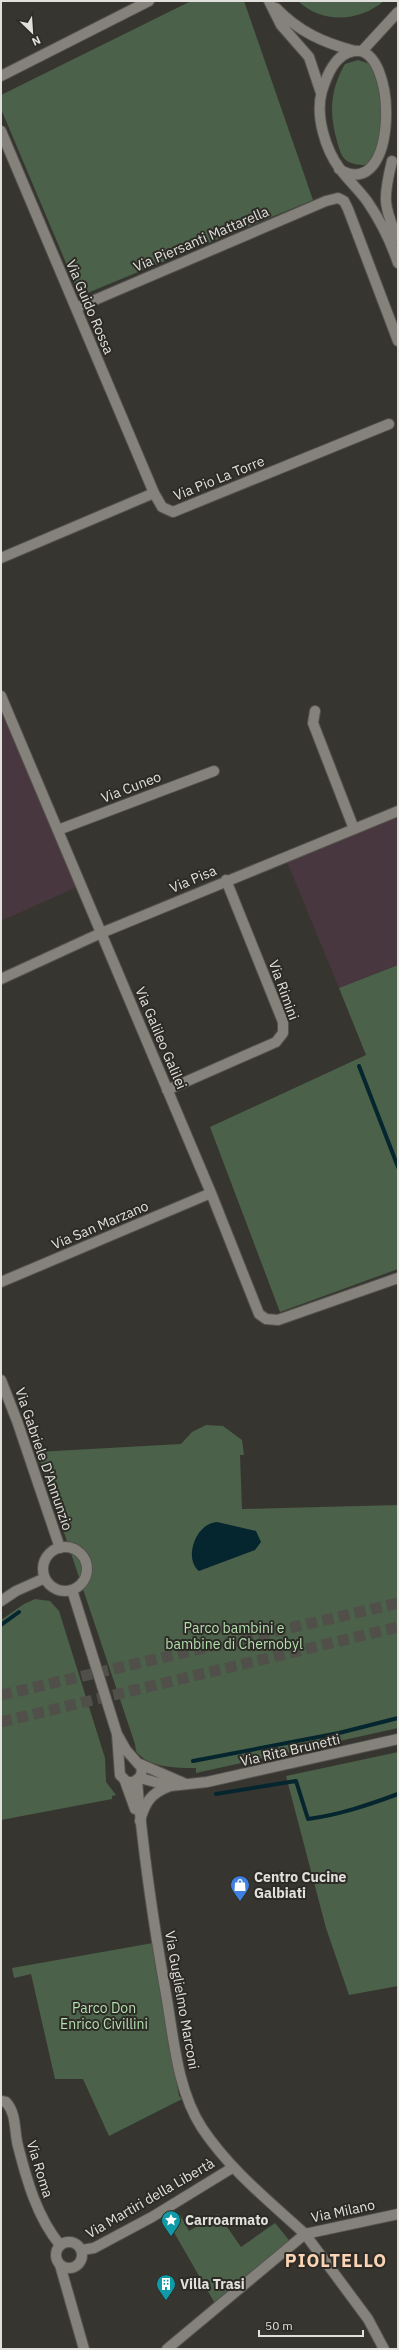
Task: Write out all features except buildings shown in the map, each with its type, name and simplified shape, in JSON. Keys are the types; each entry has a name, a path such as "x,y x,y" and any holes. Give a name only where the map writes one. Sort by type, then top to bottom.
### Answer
{"street":[{"path":"1,76 148,1"},
{"path":"321,93 309,57 281,25 269,1 286,18 307,34 324,42 376,57 385,69 392,83 396,104"},
{"path":"398,12 359,51 345,53 336,61 329,73 321,93 320,110 323,133 332,156 340,169 372,209 390,243 398,264"},
{"name":"Via Guido Rossa","path":"1,131 154,493"},
{"path":"340,169 358,175 373,174 387,166 393,153 384,196 386,211 398,240"},
{"name":"Via Piersanti Mattarella","path":"76,308 326,200 338,198 344,202 348,209 398,341"},
{"name":"Via Pio La Torre","path":"1,558 154,493 162,507 173,512 389,424"},
{"name":"Via Galileo Galilei","path":"1,696 211,1193 257,1311 261,1316 270,1320 278,1320 398,1278"},
{"path":"314,710 313,723 354,829"},
{"name":"Via Cuneo","path":"58,830 214,771"},
{"name":"Via Pisa","path":"1,979 101,933 226,880 398,811"},
{"name":"Via Rimini","path":"167,1090 276,1042 283,1033 283,1022 226,880"},
{"name":"Via San Marzano","path":"1,1282 211,1193"},
{"name":"Via Gabriele D'Annunzio","path":"1,1380 17,1421 60,1548"},
{"name":"Via Gabriele D'Annunzio","path":"45,1578 44,1572 46,1560 54,1550 60,1548 75,1549 85,1560 87,1567 84,1581 72,1590"},
{"path":"1,1601 16,1591 45,1578 49,1584 60,1590 72,1590"},
{"name":"Via Guglielmo Marconi","path":"72,1590 98,1678 117,1734 120,1775 125,1781 140,1823"},
{"name":"Via Guglielmo Marconi","path":"117,1734 142,1769 138,1779 140,1823 151,1910 176,2053 186,2095 201,2127 232,2168 305,2234 368,2319 384,2349"},
{"name":"Via Rita Brunetti","path":"138,1779 170,1786 187,1784 244,1775 398,1739"},
{"path":"120,1766 127,1760 137,1762 187,1784"},
{"path":"125,1781 131,1782 138,1779"},
{"path":"140,1823 143,1807 149,1798 158,1790 170,1786"},
{"name":"Via Roma","path":"1,2101 6,2102 13,2113 17,2144 42,2220 60,2245"},
{"name":"Via Martiri della Libertà","path":"82,2250 94,2248 157,2214 232,2168"},
{"name":"Via Milano","path":"168,2349 305,2234 398,2214"},
{"path":"60,2265 71,2268 78,2265 82,2258 82,2250 72,2242 60,2245 56,2253 84,2349"}],"shaded area":[{"path":"1,696 81,885 1,921"},
{"path":"398,811 398,965 339,988 285,857"}],"green space":[{"path":"191,1 244,1 313,200 80,296 1,109 1,95"},
{"path":"298,1 384,1 363,13 341,18 318,14"},
{"path":"358,60 370,64 379,77 388,135 368,165 352,163 343,157 334,131 332,111 332,102 336,83 345,64"},
{"path":"398,965 398,1269 280,1312 210,1127 366,1055 339,988"},
{"name":"Parco bambini e bambine di Chernobyl","path":"206,1425 223,1426 242,1440 244,1455 240,1455 242,1509 398,1505 398,1728 196,1773 196,1768 180,1768 155,1764 141,1757 136,1751 135,1744 37,1452 181,1444 192,1432"},
{"path":"35,1599 50,1601 59,1611 105,1758 106,1782 116,1795 112,1796 112,1799 1,1820 1,1620 24,1604"},
{"path":"398,1752 398,1986 349,1995 326,1928 286,1776"},
{"name":"Parco Don Enrico Civillini","path":"153,1943 179,2096 182,2099 109,2136 83,2079 55,2079 31,1974 14,1978 12,1968"},
{"path":"218,2214 241,2247 275,2223 293,2245 217,2307 168,2222 180,2215 189,2231"}],"water":[{"path":"217,1522 256,1531 261,1542 255,1550 199,1571 194,1565 192,1558 194,1542 203,1528"}],"waterway":[{"path":"359,1066 398,1167"},
{"path":"1,1625 19,1612"},
{"path":"193,1761 339,1733 398,1718"},
{"path":"216,1794 296,1781 308,1819 365,1806 398,1794"}],"tunnel":[{"path":"1,1695 398,1603"},
{"path":"1,1722 398,1627"}],"place":[{"name":"Centro Cucine Galbiati","path":"240,1902"},
{"name":"Carroarmato","path":"171,2237"},
{"name":"Villa Trasi","path":"166,2301"}],"district":[{"name":"PIOLTELLO","path":"336,2261"}]}
